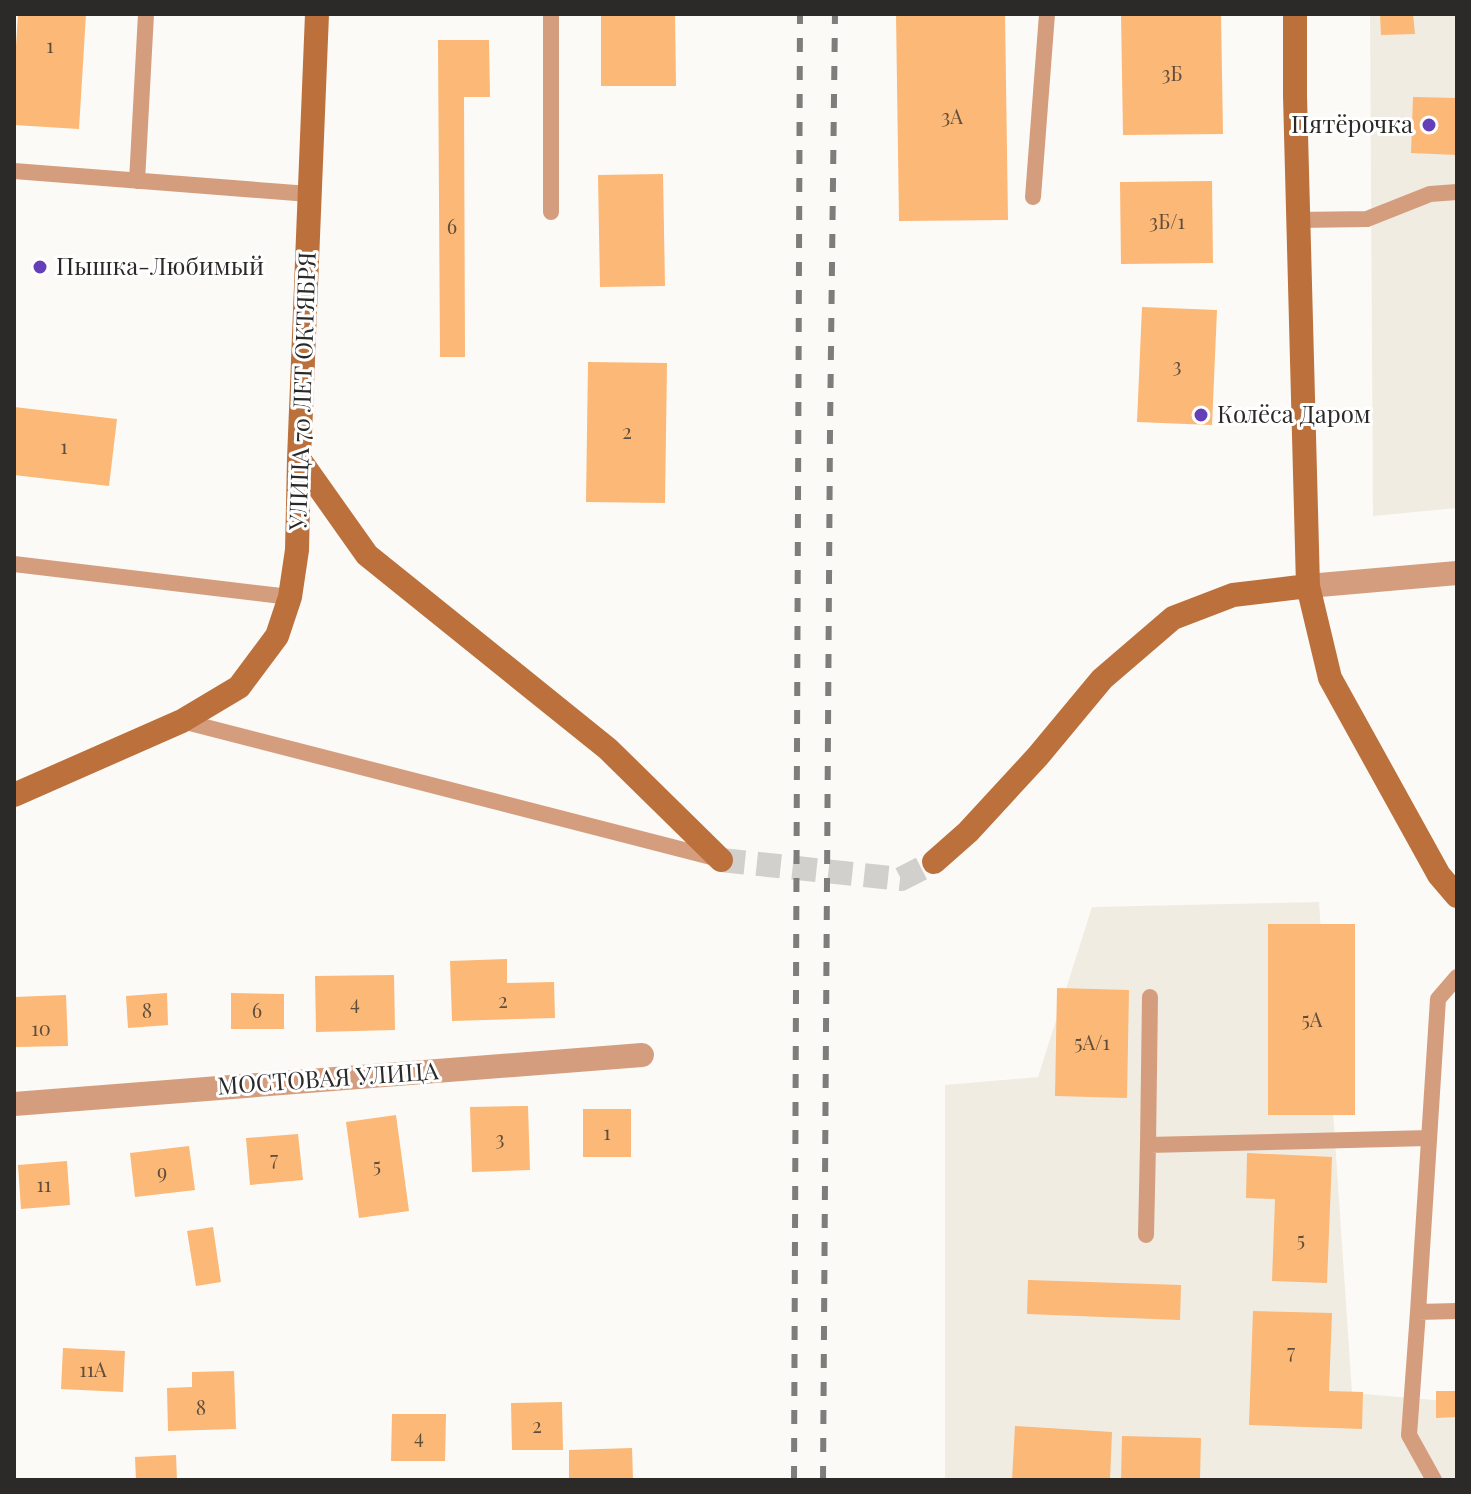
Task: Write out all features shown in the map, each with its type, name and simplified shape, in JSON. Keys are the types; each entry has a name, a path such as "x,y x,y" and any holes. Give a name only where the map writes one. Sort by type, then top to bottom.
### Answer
{"main road":[{"name":"УЛИЦА 70 ЛЕТ ОКТЯБРЯ","path":"14,795 182,721 239,687 277,636 290,597 297,550 317,14"},
{"path":"1295,14 1308,586 1330,678 1439,875 1457,896"},
{"path":"299,459 367,555 608,749 721,860"},
{"path":"934,862 968,832 1038,756 1102,679 1173,618 1233,595 1308,586"}],"street":[{"path":"1308,586 1457,573"},
{"name":"МОСТОВАЯ УЛИЦА","path":"14,1104 642,1055"}],"lane":[{"path":"137,181 146,14"},
{"path":"551,14 551,212"},
{"path":"1033,197 1047,14"},
{"path":"14,171 309,194"},
{"path":"1298,220 1367,219 1430,194 1457,192"},
{"path":"14,564 290,597"},
{"path":"182,721 721,860"},
{"path":"1434,1480 1409,1435 1438,999 1457,977"},
{"path":"1146,1235 1150,997"},
{"path":"1148,1145 1429,1138"},
{"path":"1418,1312 1457,1311"}],"shaded area":[{"path":"1370,14 1457,14 1457,508 1373,516"},
{"path":"1319,902 1352,1393 1457,1402 1457,1480 945,1480 945,1085 1038,1077 1092,907"}],"building":[{"path":"18,14 86,14 79,129 14,125"},
{"path":"601,14 675,14 676,86 601,86"},
{"path":"896,14 1005,14 1008,220 899,221"},
{"path":"1121,14 1221,14 1223,134 1123,135"},
{"path":"1380,14 1413,14 1415,34 1381,35"},
{"path":"438,40 489,40 490,97 464,97 465,357 440,357"},
{"path":"1413,97 1457,98 1457,155 1411,153"},
{"path":"663,174 665,286 600,287 598,175"},
{"path":"1212,181 1213,263 1121,264 1120,182"},
{"path":"1142,307 1217,310 1212,425 1137,422"},
{"path":"588,362 667,363 665,503 586,502"},
{"path":"14,407 117,419 109,486 14,475"},
{"path":"1268,924 1355,924 1355,1115 1268,1115"},
{"path":"507,959 507,983 554,982 555,1018 452,1021 450,961"},
{"path":"394,975 395,1030 316,1032 315,976"},
{"path":"1057,988 1129,990 1127,1098 1055,1096"},
{"path":"167,993 168,1025 128,1028 126,996"},
{"path":"231,993 284,994 284,1029 231,1029"},
{"path":"66,995 68,1046 15,1047 14,997"},
{"path":"528,1106 530,1170 472,1172 470,1107"},
{"path":"583,1109 631,1109 631,1157 583,1157"},
{"path":"396,1115 409,1211 359,1218 346,1122"},
{"path":"298,1134 303,1180 250,1185 246,1138"},
{"path":"189,1146 195,1190 135,1197 130,1153"},
{"path":"1247,1153 1332,1157 1327,1283 1272,1281 1275,1199 1246,1198"},
{"path":"67,1161 70,1205 21,1209 18,1165"},
{"path":"213,1227 221,1282 196,1286 187,1231"},
{"path":"1028,1280 1181,1285 1180,1320 1027,1314"},
{"path":"1253,1311 1332,1313 1329,1391 1363,1392 1362,1429 1249,1425"},
{"path":"63,1348 125,1351 123,1392 61,1389"},
{"path":"234,1371 236,1429 168,1431 167,1388 192,1387 192,1372"},
{"path":"1436,1391 1457,1391 1457,1417 1436,1418"},
{"path":"562,1402 563,1450 512,1450 511,1403"},
{"path":"392,1414 446,1414 445,1461 391,1461"},
{"path":"1015,1426 1112,1432 1110,1480 1012,1480"},
{"path":"1122,1436 1201,1438 1200,1480 1121,1480"},
{"path":"632,1448 633,1480 569,1480 569,1450"},
{"path":"176,1455 177,1480 136,1480 135,1457"}],"tunnel":[{"path":"721,860 901,879 934,862"}],"railway":[{"path":"794,1480 800,14"},
{"path":"823,1480 835,14"}],"place":[{"name":"Пятёрочка","path":"1429,125"},
{"name":"Пышка-Любимый","path":"40,267"},
{"name":"Колёса Даром","path":"1201,415"}]}
